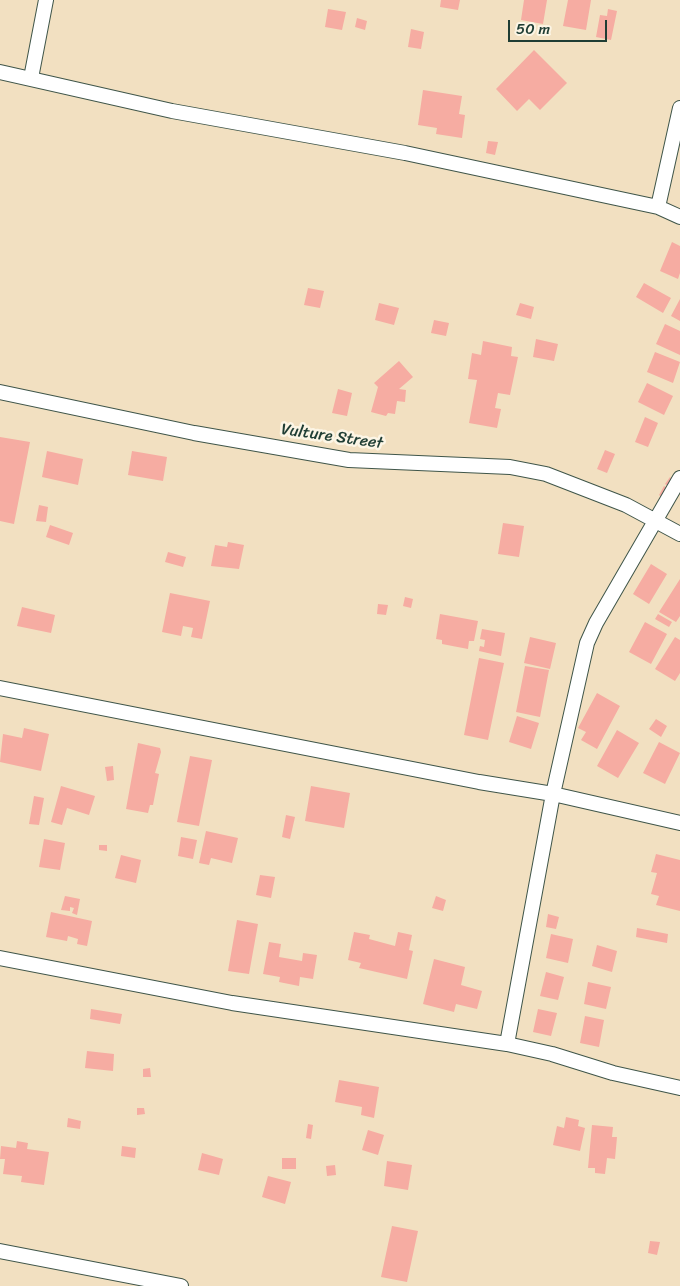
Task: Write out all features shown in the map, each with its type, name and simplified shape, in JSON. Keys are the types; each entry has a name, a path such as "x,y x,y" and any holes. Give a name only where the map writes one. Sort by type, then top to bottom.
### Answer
{"street":[{"path":"31,78 46,0"},
{"path":"0,72 172,112 406,152 658,206 680,217"},
{"path":"658,206 680,108"},
{"name":"Vulture Street","path":"0,392 194,433 349,460 510,467 546,474 585,487 656,519 680,534"},
{"path":"507,1044 553,794 587,643 596,623 680,478"},
{"path":"0,688 479,782 553,794 680,823"},
{"path":"0,958 232,1003 507,1044 680,1088"},
{"path":"0,1251 182,1286"}],"building":[{"path":"441,0 460,0 458,10 440,7"},
{"path":"524,0 547,0 543,24 521,20"},
{"path":"568,0 591,0 586,30 563,26"},
{"path":"328,9 346,12 342,30 325,27"},
{"path":"608,9 617,11 611,40 596,37 600,15 607,16"},
{"path":"357,18 367,21 365,30 355,27"},
{"path":"411,29 424,32 421,49 408,47"},
{"path":"534,50 567,83 540,110 529,99 517,111 496,89"},
{"path":"423,90 462,96 459,114 465,115 462,138 436,134 437,128 418,125"},
{"path":"488,141 498,142 495,155 486,153"},
{"path":"672,242 680,246 680,273 678,279 660,271"},
{"path":"644,283 671,298 663,313 636,297"},
{"path":"308,288 324,291 320,308 304,305"},
{"path":"680,299 680,321 671,316"},
{"path":"379,303 399,308 394,325 375,320"},
{"path":"520,303 534,307 531,319 516,315"},
{"path":"434,320 449,323 446,336 431,333"},
{"path":"665,324 680,331 680,355 656,344"},
{"path":"536,339 558,344 554,361 533,357"},
{"path":"483,341 512,347 511,356 518,357 510,395 498,393 495,408 501,409 497,428 469,423 477,380 468,379 472,353 481,355"},
{"path":"655,352 680,362 673,383 647,372"},
{"path":"399,361 413,377 399,389 406,390 405,402 397,401 395,414 388,413 386,416 371,412 378,387 374,383"},
{"path":"647,383 673,396 664,415 638,402"},
{"path":"338,389 352,393 347,416 332,413"},
{"path":"645,417 658,423 648,447 635,442"},
{"path":"0,437 30,442 14,524 0,521"},
{"path":"605,450 615,454 607,473 597,469"},
{"path":"47,451 83,459 78,485 42,477"},
{"path":"132,451 167,457 163,481 128,475"},
{"path":"670,477 673,480 668,486 665,484"},
{"path":"664,486 669,489 663,498 659,495"},
{"path":"39,505 48,507 46,522 36,521"},
{"path":"503,523 524,526 519,557 498,554"},
{"path":"50,525 73,533 69,545 46,537"},
{"path":"228,542 244,545 239,569 211,566 215,545 227,547"},
{"path":"168,552 186,557 183,567 165,562"},
{"path":"651,564 667,574 649,604 633,594"},
{"path":"680,579 680,616 676,622 659,612"},
{"path":"170,593 210,601 202,639 191,637 193,628 183,626 181,636 162,632"},
{"path":"405,597 413,599 411,608 403,606"},
{"path":"378,604 388,605 386,615 377,614"},
{"path":"22,607 55,615 51,633 17,626"},
{"path":"440,614 478,621 474,641 469,641 468,649 442,644 442,640 436,639"},
{"path":"658,614 672,622 669,627 655,619"},
{"path":"645,622 667,634 651,664 629,652"},
{"path":"482,629 505,633 501,656 479,651 480,646 484,647 485,640 480,639"},
{"path":"530,637 556,643 550,669 524,663"},
{"path":"675,637 680,640 680,673 675,681 655,669"},
{"path":"479,658 504,663 488,740 464,735"},
{"path":"525,666 549,670 540,717 516,712"},
{"path":"597,693 620,706 597,749 581,740 586,732 578,728"},
{"path":"517,716 539,723 531,749 509,742"},
{"path":"656,719 667,726 661,737 649,729"},
{"path":"24,728 49,734 41,771 0,762 3,734 22,738"},
{"path":"617,730 639,743 618,778 597,766"},
{"path":"659,742 680,753 665,784 643,773"},
{"path":"138,743 160,748 161,752 155,773 159,774 153,805 150,805 148,813 126,809"},
{"path":"190,756 212,760 199,826 177,822"},
{"path":"113,766 114,780 107,781 105,767"},
{"path":"61,786 95,796 89,815 67,808 62,825 51,822"},
{"path":"311,786 350,793 344,828 305,821"},
{"path":"34,796 44,798 39,825 29,824"},
{"path":"286,815 295,817 290,839 282,837"},
{"path":"206,831 238,838 232,863 211,858 209,865 199,863"},
{"path":"181,837 197,840 193,859 178,856"},
{"path":"44,839 65,843 60,870 39,867"},
{"path":"99,845 107,845 107,851 99,850"},
{"path":"656,854 680,860 680,911 656,905 659,896 651,894 657,873 651,872"},
{"path":"121,855 141,860 136,883 115,878"},
{"path":"260,875 275,877 271,898 256,895"},
{"path":"65,896 80,899 77,915 72,913 74,908 70,907 70,911 61,910"},
{"path":"436,896 446,900 443,911 432,908"},
{"path":"51,912 92,921 87,946 77,944 78,939 68,936 67,941 46,937"},
{"path":"548,914 559,917 556,929 546,927"},
{"path":"237,920 258,924 249,974 228,971"},
{"path":"637,928 668,934 667,943 636,937"},
{"path":"354,932 370,935 369,939 395,946 398,932 412,935 409,950 413,951 407,979 359,968 361,963 348,960"},
{"path":"551,934 573,939 568,963 546,958"},
{"path":"269,942 281,944 279,957 302,961 303,953 317,955 313,979 300,977 299,986 279,982 280,977 263,974"},
{"path":"597,945 617,951 612,972 592,966"},
{"path":"434,959 465,967 461,985 482,991 477,1009 456,1004 454,1012 423,1004"},
{"path":"546,972 564,977 558,1000 540,996"},
{"path":"588,982 611,987 606,1009 584,1004"},
{"path":"91,1009 122,1014 120,1024 90,1019"},
{"path":"538,1009 557,1013 551,1036 533,1032"},
{"path":"585,1016 604,1020 599,1047 580,1043"},
{"path":"87,1051 114,1054 113,1071 85,1068"},
{"path":"150,1068 151,1077 143,1077 143,1069"},
{"path":"339,1080 379,1087 374,1118 361,1115 362,1107 335,1102"},
{"path":"137,1108 144,1108 145,1114 137,1115"},
{"path":"566,1117 579,1120 578,1126 585,1128 580,1151 553,1145 557,1126 564,1128"},
{"path":"68,1118 81,1121 80,1129 67,1127"},
{"path":"308,1124 313,1125 311,1139 306,1138"},
{"path":"592,1125 613,1127 612,1137 617,1137 615,1159 607,1158 605,1174 595,1173 595,1168 588,1168"},
{"path":"368,1130 384,1135 378,1155 362,1150"},
{"path":"17,1141 28,1143 27,1149 49,1152 44,1185 21,1182 22,1176 3,1174 5,1159 0,1159 1,1146 16,1148"},
{"path":"122,1146 136,1148 135,1158 121,1156"},
{"path":"202,1153 223,1159 219,1175 198,1170"},
{"path":"282,1158 296,1158 296,1169 282,1169"},
{"path":"387,1161 412,1165 408,1190 384,1186"},
{"path":"335,1165 336,1175 327,1176 326,1166"},
{"path":"268,1176 291,1182 285,1204 262,1197"},
{"path":"392,1226 418,1231 407,1282 381,1277"},
{"path":"650,1241 660,1242 657,1255 648,1253"}]}
